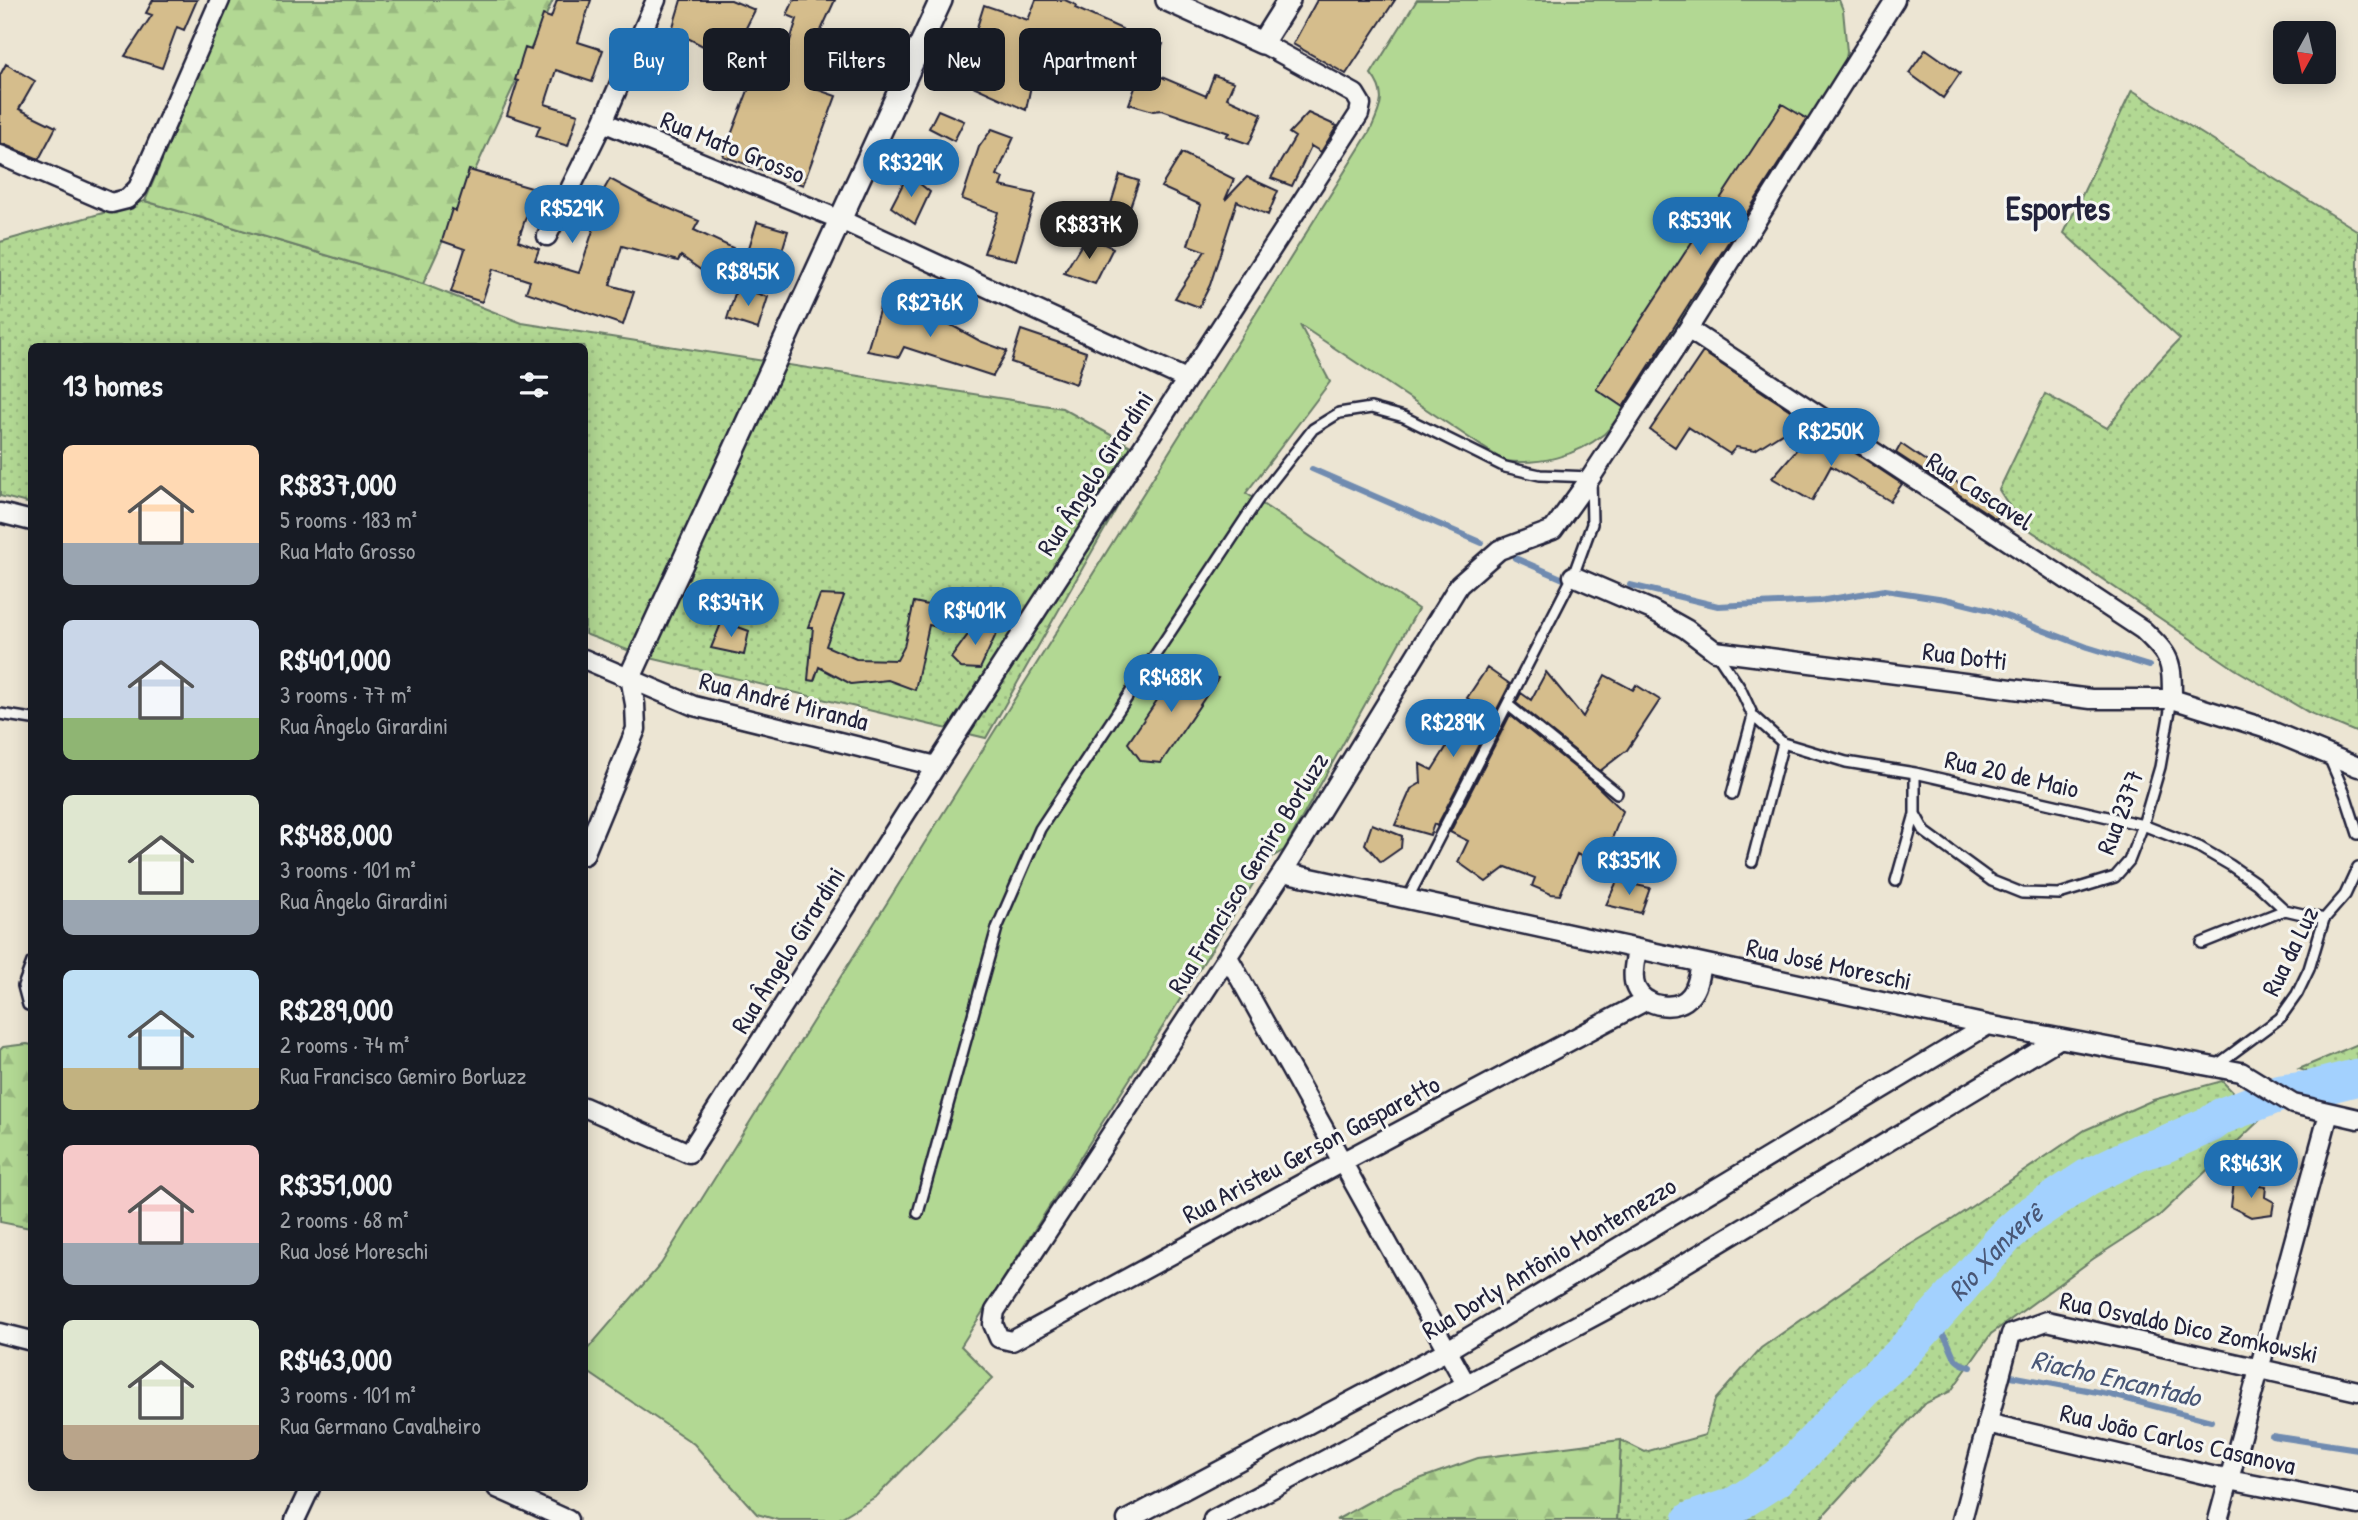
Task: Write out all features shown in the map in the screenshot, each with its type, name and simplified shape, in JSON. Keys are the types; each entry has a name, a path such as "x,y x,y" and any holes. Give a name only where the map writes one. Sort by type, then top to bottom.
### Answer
{"street":[{"path":"0,155 111,203 127,199 138,188 220,0"},
{"path":"547,236 603,122 656,0"},
{"path":"588,845 636,729 630,677 941,0"},
{"path":"1167,0 1262,44 1289,0"},
{"name":"Rua Francisco Gemiro Borluzz","path":"999,1338 993,1324 995,1311 1283,872 1459,585 1499,550 1553,530 1688,329 1895,0"},
{"name":"Rua Ângelo Girardini","path":"588,1109 689,1153 936,766 1359,114 1361,104 1355,94 1262,44"},
{"name":"Rua Mato Grosso","path":"603,122 841,220 1186,379"},
{"name":"Rua Cascavel","path":"1688,329 2143,630 2166,653 2172,670 2172,699"},
{"path":"0,513 28,520"},
{"name":"Rua Dotti","path":"1573,576 1652,610 1686,629 1715,651 2091,699 2172,699 2264,728 2358,767"},
{"name":"Rua André Miranda","path":"588,661 694,706 936,766"},
{"name":"Rua José Moreschi","path":"1283,872 1988,1025 2241,1072 2293,1104 2358,1119"},
{"path":"1637,950 1634,981 1636,989 1647,1000 1664,1005 1675,1005 1692,995 1698,983 1701,964"},
{"path":"1228,957 1466,1384"},
{"name":"Rua Aristeu Gerson Gasparetto","path":"999,1338 1012,1341 1647,1000"},
{"name":"Rua Dorly Antônio Montemezzo","path":"1127,1520 1446,1351 1988,1025"},
{"path":"1213,1520 1624,1300 2060,1039"},
{"path":"2218,1520 2329,1113"},
{"name":"Rua Osvaldo Dico Zomkowski","path":"1987,1423 2011,1334 2047,1321 2358,1391"},
{"path":"0,1333 28,1340"},
{"path":"1962,1520 1987,1423"},
{"name":"Rua João Carlos Casanova","path":"1987,1423 2229,1480 2358,1505"},
{"path":"295,1520 309,1491"},
{"path":"504,1491 568,1520"}],"lane":[{"path":"918,1213 997,928 1040,829 1259,498 1313,429 1339,413 1371,408 1404,417 1505,467 1540,475 1591,477 1592,524 1573,576 1408,898"},
{"name":"Rua 20 de Maio","path":"1715,651 1740,688 1753,716 1783,743 1846,762 1915,774 2143,825 2199,847 2230,865 2256,883 2285,910 2324,919"},
{"name":"Rua 2377","path":"1915,814 1925,832 1992,881 2022,893 2059,894 2115,877 2129,861 2143,825 2160,767 2172,699"},
{"path":"1508,705 1617,793"},
{"path":"0,714 28,718"},
{"path":"1732,794 1753,716"},
{"path":"1752,862 1783,743"},
{"path":"2329,755 2358,834"},
{"path":"1896,881 1915,814 1915,774"},
{"name":"Rua da Luz","path":"2213,1068 2280,1018 2297,994 2309,969 2324,919 2344,895 2358,867"},
{"path":"2202,943 2285,910"},
{"path":"28,973 23,986 28,1005"}],"green space":[{"path":"229,0 553,0 423,284 145,201"},
{"path":"1417,0 1839,0 1843,10 1847,52 1845,67 1806,130 1625,408 1604,434 1569,454 1530,462 1504,461 1300,325 1330,382 1246,493 1418,609 1284,850 1262,863 1253,884 961,1346 993,1378 877,1496 837,1520 778,1520 757,1514 694,1444 588,1372 588,1349 661,1264 1370,131 1381,102 1379,89 1371,74"},
{"path":"2132,90 2358,231 2358,733 2308,712 2235,669 2021,524 1999,490 2045,394 2107,428 2158,362 2180,339 2064,233"},
{"path":"145,201 423,284 522,323 1062,408 1147,455 986,738 646,657 588,635 588,343 28,343 28,503 0,496 0,242"},
{"path":"28,1044 28,1228 0,1222 0,1050 3,1047"},
{"path":"2358,1044 2358,1089 2299,1069"},
{"path":"2222,1081 2260,1120 2158,1217 2093,1259 1991,1334 1951,1391 1924,1404 1820,1519 1617,1520 1621,1440 1645,1452 1705,1435 1715,1400 1761,1348 1903,1249 1953,1219 2085,1130 2153,1100"},
{"path":"1621,1440 1617,1520 1336,1520 1394,1488 1478,1458"}],"building":[{"path":"153,0 197,0 184,30 177,27 162,68 125,56 152,15 146,13"},
{"path":"557,0 591,0 578,42 603,50 592,82 556,70 545,104 578,114 568,146 536,136 540,126 507,115 525,48 531,50 543,15 551,18"},
{"path":"681,0 731,0 755,10 746,28 703,28 703,46 689,39 689,28 673,28"},
{"path":"794,0 835,0 822,28 804,28 804,91 822,91 836,96 803,185 723,156 748,91 790,91 790,41 797,19 787,15"},
{"path":"1036,0 1065,0 1076,5 1075,8 1120,28 1019,28 1019,91 1030,91 1026,110 984,91 1005,91 1005,28 977,28 984,5 1028,20"},
{"path":"1317,0 1395,0 1346,74 1293,44"},
{"path":"1926,49 1960,73 1943,98 1909,73"},
{"path":"6,64 35,81 19,109 56,127 39,159 0,143 0,75"},
{"path":"1214,75 1234,82 1227,98 1262,114 1249,144 1226,136 1229,133 1162,110 1153,111 1129,104 1134,91 1161,91 1161,77 1206,96"},
{"path":"1782,104 1807,119 1623,407 1596,389"},
{"path":"938,110 964,121 954,141 929,128"},
{"path":"1308,113 1337,126 1321,152 1311,146 1292,186 1271,178 1295,137 1289,133"},
{"path":"992,129 1014,137 997,175 1003,178 1000,186 1036,194 1016,260 984,253 998,212 962,199 979,147"},
{"path":"1182,153 1234,179 1225,200 1247,177 1278,191 1268,215 1237,201 1210,285 1199,307 1175,298 1205,251 1188,245 1201,205 1161,187"},
{"path":"469,170 535,189 518,241 539,249 535,260 579,273 600,209 594,207 610,179 649,200 699,221 694,230 733,248 726,288 681,256 678,261 622,246 610,285 634,292 623,325 526,292 530,281 493,269 482,302 451,292 465,249 442,241 452,209 456,211"},
{"path":"908,174 930,192 915,224 891,207"},
{"path":"1120,175 1139,181 1128,213 1110,207"},
{"path":"757,222 788,231 778,264 747,254"},
{"path":"1087,236 1113,248 1095,284 1064,273"},
{"path":"737,287 768,297 758,329 727,319"},
{"path":"883,297 933,315 980,341 1007,351 993,376 904,347 899,357 867,351"},
{"path":"1021,330 1086,352 1076,384 1011,362"},
{"path":"1703,352 1804,419 1755,450 1736,447 1730,454 1688,427 1675,447 1650,430"},
{"path":"1816,427 1902,484 1890,501 1831,466 1812,501 1772,478"},
{"path":"1901,444 2002,513 1996,519 1896,453"},
{"path":"820,595 844,596 826,646 856,659 897,660 904,647 914,602 951,610 946,629 929,625 915,690 888,680 851,684 819,667 814,681 808,680 813,627 808,627"},
{"path":"980,618 997,632 980,669 961,668 951,658"},
{"path":"722,621 749,631 744,655 711,648"},
{"path":"1185,659 1198,673 1218,678 1161,763 1141,761 1128,743"},
{"path":"1487,668 1510,684 1437,826 1434,824 1430,835 1395,825 1411,789 1421,783 1420,764 1432,770 1462,722 1458,719 1478,705 1467,698"},
{"path":"1546,672 1583,717 1605,675 1633,690 1636,685 1660,700 1627,750 1600,771 1516,703 1521,693 1531,700"},
{"path":"1510,715 1594,783 1623,811 1611,841 1626,847 1615,875 1577,854 1560,895 1532,886 1535,878 1506,867 1486,882 1458,862 1468,841 1450,832"},
{"path":"1372,824 1402,836 1401,848 1381,862 1365,844"},
{"path":"1617,881 1650,888 1641,913 1606,905"},
{"path":"2234,1181 2266,1186 2265,1197 2274,1202 2272,1214 2251,1217 2231,1207"}],"waterway":[{"path":"1312,469 1482,543"},
{"path":"1515,558 1568,581"},
{"path":"1630,585 1718,606 1819,601 1885,590 1945,599 1990,610 2087,647 2149,666"},
{"name":"Rio Xanxerê","path":"1691,1520 1735,1505 1777,1478 1797,1460 1865,1387 1898,1358 2007,1235 2026,1218 2088,1177 2140,1152 2211,1124 2222,1116 2281,1093 2311,1089 2358,1077"},
{"name":"Riacho Encantado","path":"1932,1321 1946,1339 1954,1357 1971,1367"},
{"name":"Riacho Encantado","path":"2011,1376 2108,1394 2211,1421"},
{"name":"Riacho Encantado","path":"2272,1436 2358,1449"}],"district":[{"name":"Esportes","path":"2058,208"}]}
